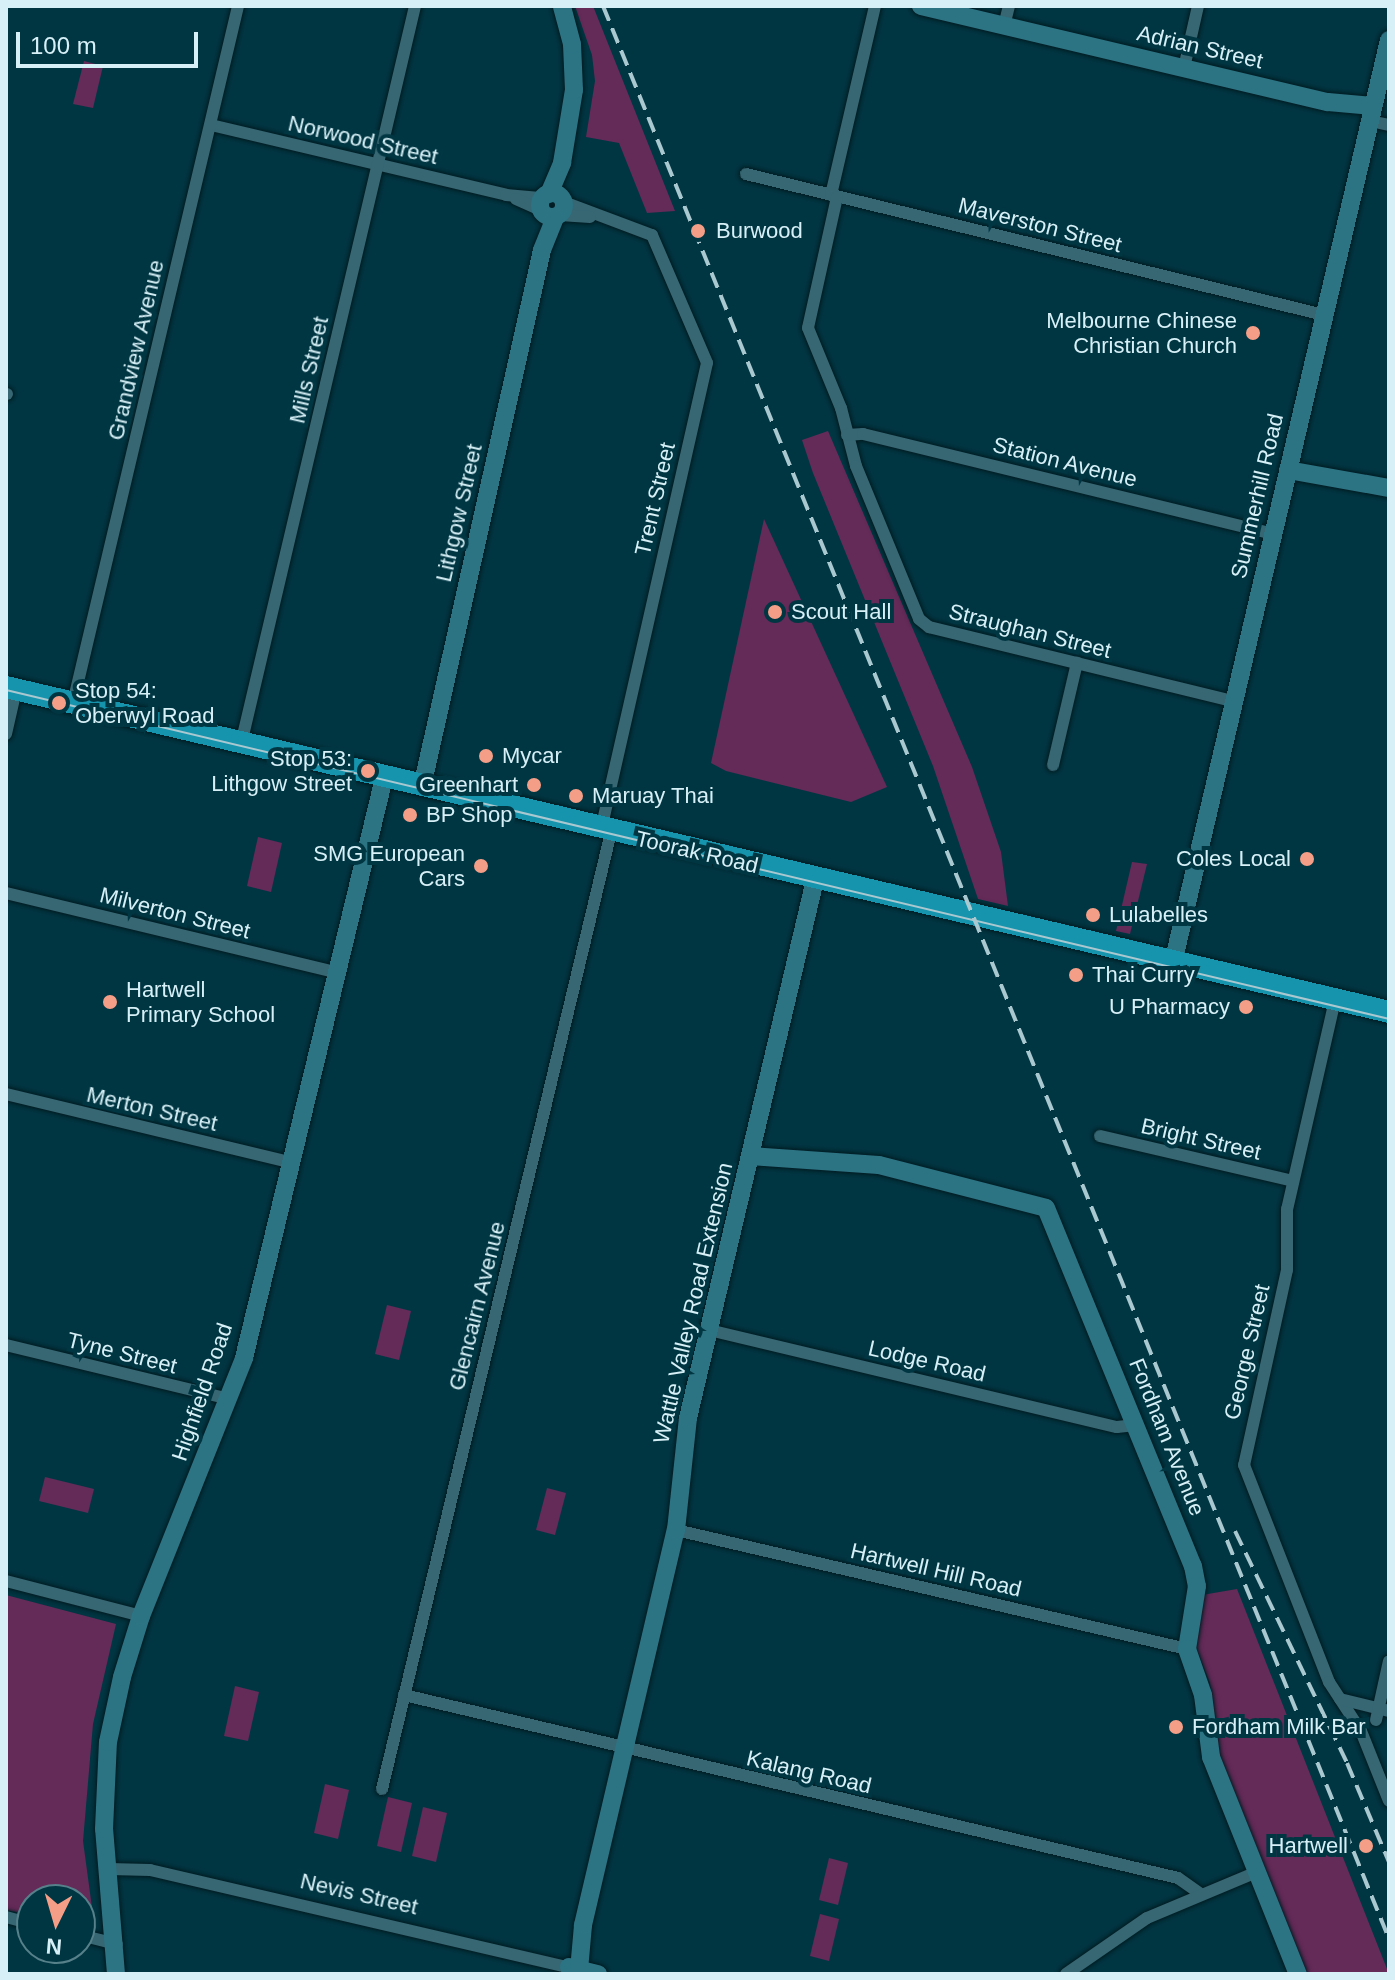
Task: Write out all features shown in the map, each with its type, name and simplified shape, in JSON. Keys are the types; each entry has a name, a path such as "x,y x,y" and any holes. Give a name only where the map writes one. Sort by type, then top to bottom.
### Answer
{"highway":[{"name":"Toorak Road","path":"11,688 606,831 1389,1012"}],"street":[{"name":"Grandview Avenue","path":"73,703 238,6"},
{"name":"Mills Street","path":"241,744 415,6"},
{"name":"Lithgow Street","path":"422,787 562,163 574,90 572,44 562,6"},
{"path":"847,435 808,324 875,6"},
{"name":"Adrian Street","path":"921,6 1328,102 1371,115"},
{"path":"1004,26 1009,6"},
{"path":"1184,68 1198,6"},
{"name":"Summerhill Road","path":"1173,963 1389,40"},
{"path":"1371,115 1389,125"},
{"name":"Norwood Street","path":"211,125 552,206"},
{"name":"Maverston Street","path":"746,174 1324,315"},
{"name":"Trent Street","path":"552,206 640,227 658,242 707,363 606,831"},
{"name":"Station Avenue","path":"847,435 863,434 1273,534"},
{"name":"Straughan Street","path":"847,435 922,623 1233,701"},
{"path":"1289,466 1389,488"},
{"path":"1053,765 1077,663"},
{"path":"6,734 11,688"},
{"name":"Highfield Road","path":"116,1974 117,1944 104,1829 108,1742 141,1616 229,1399 384,778"},
{"name":"Glencairn Avenue","path":"382,1789 606,831"},
{"name":"Wattle Valley Road Extension","path":"573,1968 676,1530 686,1428 815,880"},
{"name":"Milverton Street","path":"6,893 335,972"},
{"name":"George Street","path":"1335,1000 1285,1221 1287,1270 1244,1465 1340,1699 1361,1731 1389,1801"},
{"name":"Merton Street","path":"6,1094 289,1162"},
{"name":"Bright Street","path":"1100,1136 1293,1181"},
{"name":"Fordham Avenue","path":"750,1156 879,1165 1042,1205 1196,1573 1187,1649 1203,1695 1211,1757 1298,1974"},
{"name":"Lodge Road","path":"709,1330 1117,1427 1136,1425"},
{"name":"Tyne Street","path":"6,1345 229,1399"},
{"name":"Hartwell Hill Road","path":"676,1530 1187,1649"},
{"path":"6,1581 141,1616"},
{"path":"1361,1731 1383,1714 1389,1661"},
{"name":"Kalang Road","path":"404,1695 1178,1878 1201,1894"},
{"path":"1340,1699 1383,1714"},
{"name":"Nevis Street","path":"109,1869 150,1870 598,1974"},
{"path":"1066,1974 1126,1929 1257,1872"},
{"path":"96,1939 117,1944"}],"shaded area":[{"path":"575,6 593,6 675,211 647,213 619,143 586,137 595,81 592,55"},
{"path":"84,61 103,66 93,108 73,104"},
{"path":"828,431 972,767 1001,852 1008,906 978,899 933,766 813,473 802,440"},
{"path":"764,519 887,787 851,802 726,771 711,763"},
{"path":"258,837 282,843 271,892 247,886"},
{"path":"1132,862 1147,864 1130,934 1116,931"},
{"path":"387,1305 411,1311 399,1360 375,1354"},
{"path":"45,1477 94,1489 88,1513 39,1501"},
{"path":"547,1488 566,1493 555,1535 536,1530"},
{"path":"1237,1589 1389,1974 1305,1974 1216,1747 1210,1683 1195,1645 1202,1595"},
{"path":"6,1595 116,1624 93,1724 83,1841 89,1884 16,1884 16,1912 6,1910"},
{"path":"235,1686 259,1692 248,1741 224,1736"},
{"path":"325,1784 349,1790 338,1839 314,1833"},
{"path":"388,1797 412,1803 401,1852 377,1846"},
{"path":"423,1807 447,1813 436,1862 412,1856"},
{"path":"829,1858 848,1863 838,1905 819,1900"},
{"path":"820,1914 839,1919 829,1961 810,1956"}],"tram line":[{"path":"6,690 1389,1019"}],"railway":[{"path":"603,6 1389,1939"},
{"path":"1235,1531 1347,1763 1389,1862"}],"place":[{"name":"Burwood","path":"698,231"},
{"name":"Melbourne Chinese Christian Church","path":"1253,333"},
{"name":"Scout Hall","path":"775,612"},
{"name":"Stop 54: Oberwyl Road","path":"59,703"},
{"name":"Mycar","path":"486,756"},
{"name":"Stop 53: Lithgow Street","path":"368,771"},
{"name":"Greenhart","path":"534,785"},
{"name":"Maruay Thai","path":"576,796"},
{"name":"BP Shop","path":"410,815"},
{"name":"Coles Local","path":"1307,859"},
{"name":"SMG European Cars","path":"481,866"},
{"name":"Lulabelles","path":"1093,915"},
{"name":"Thai Curry","path":"1076,975"},
{"name":"Hartwell Primary School","path":"110,1002"},
{"name":"U Pharmacy","path":"1246,1007"},
{"name":"Fordham Milk Bar","path":"1176,1727"},
{"name":"Hartwell","path":"1366,1846"}]}
